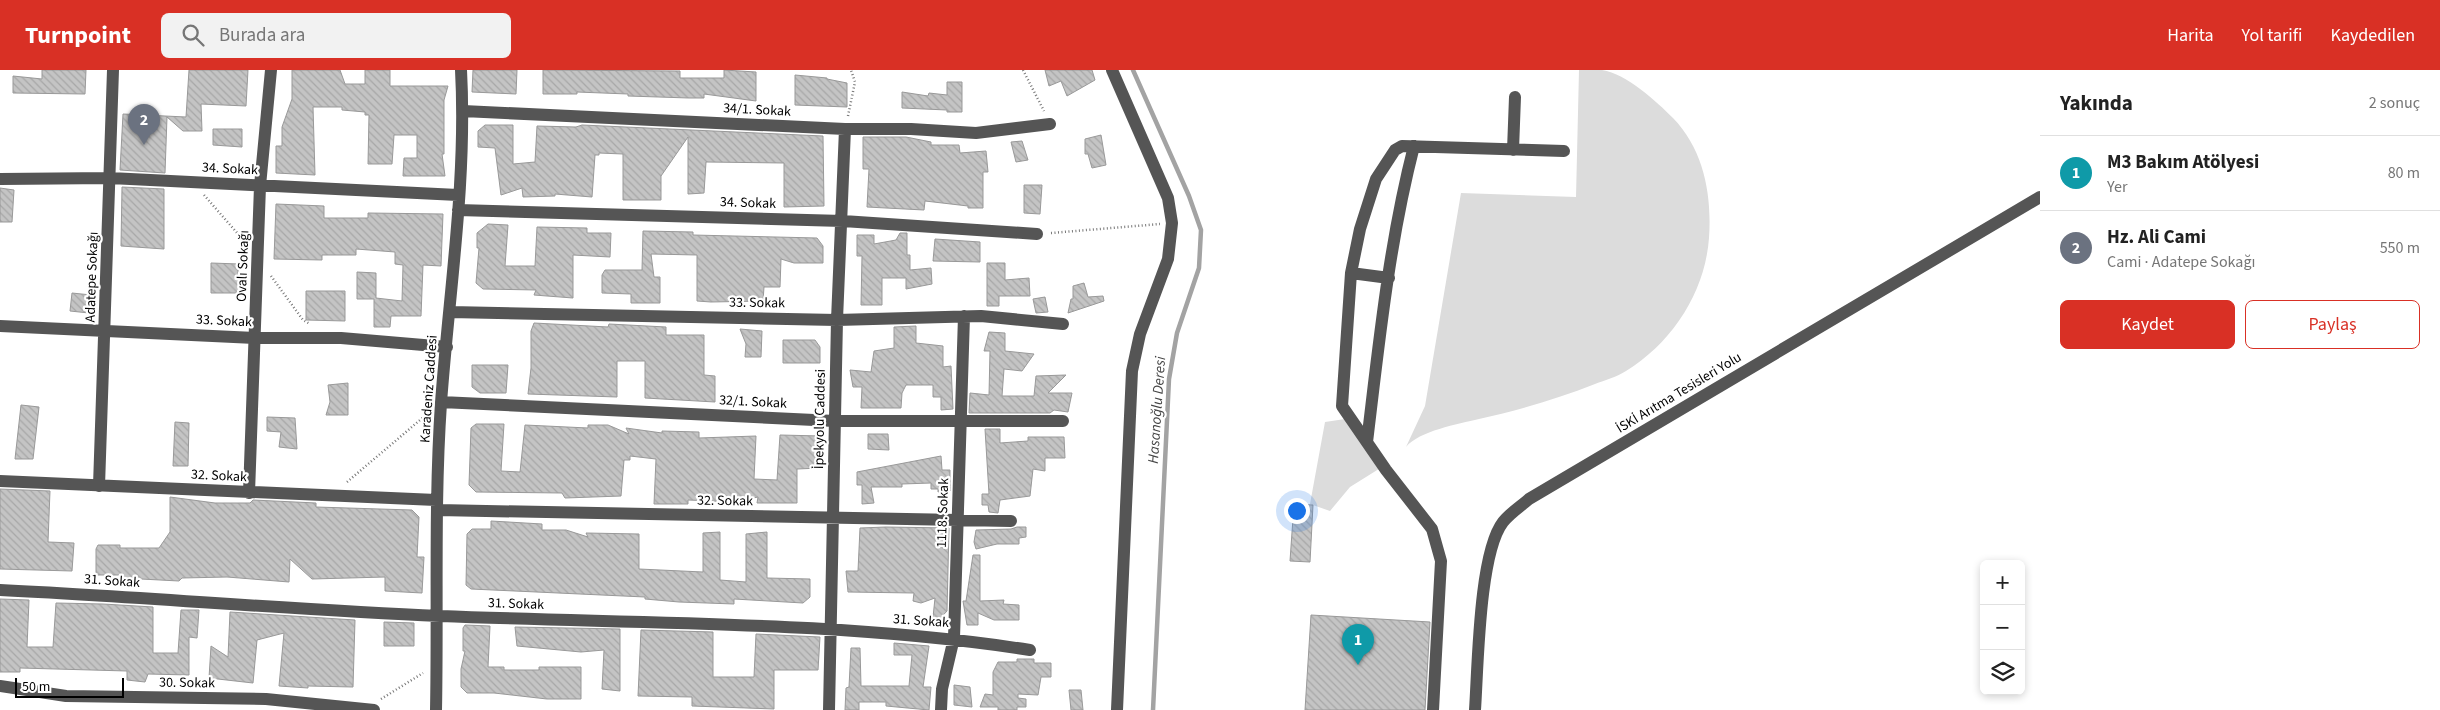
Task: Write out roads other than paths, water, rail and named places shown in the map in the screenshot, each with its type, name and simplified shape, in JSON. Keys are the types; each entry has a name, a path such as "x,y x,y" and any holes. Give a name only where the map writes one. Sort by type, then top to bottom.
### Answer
{"street":[{"name":"Adatepe Sokağı","path":"99,486 113,70"},
{"name":"Ovalı Sokağı","path":"249,493 260,186 271,70"},
{"name":"Karadeniz Caddesi","path":"436,710 438,616 437,505 441,402 458,210 463,111 461,70"},
{"path":"1112,70 1168,198 1172,223 1168,259 1140,334 1132,371 1117,710"},
{"path":"1513,150 1515,97"},
{"name":"34/1. Sokak","path":"463,111 846,130 911,129 976,133 1050,124"},
{"name":"İpekyolu Caddesi","path":"829,710 837,320 846,130"},
{"path":"1432,710 1441,561 1432,530 1342,406 1351,273 1360,228 1376,179 1395,150 1402,146 1564,152"},
{"path":"1367,442 1389,278 1404,184 1414,146"},
{"name":"34. Sokak","path":"0,179 110,178 458,195"},
{"name":"İSKİ Arıtma Tesisleri Yolu","path":"1475,710 1486,570 1492,543 1503,522 1529,499 2040,197"},
{"name":"34. Sokak","path":"458,210 843,221 1037,234"},
{"path":"1351,273 1389,278"},
{"name":"33. Sokak","path":"450,312 837,320 964,316 1063,324"},
{"name":"1118. Sokak","path":"942,710 942,689 954,638 964,316"},
{"name":"33. Sokak","path":"0,326 255,338 341,338 447,347"},
{"name":"32/1. Sokak","path":"441,402 835,421 1063,421"},
{"name":"32. Sokak","path":"0,481 330,496 437,505 1011,521"},
{"name":"31. Sokak","path":"0,590 438,616 832,629 954,638 1030,650"},
{"name":"30. Sokak","path":"0,686 66,696 266,699 369,710"}],"waterway":[{"name":"Hasanoğlu Deresi","path":"1133,70 1189,196 1201,230 1199,268 1177,333 1169,379 1153,710"}],"place":[{"name":"Hz. Ali Cami","path":"144,145"},
{"name":"M3 Bakım Atölyesi","path":"1358,665"}]}
